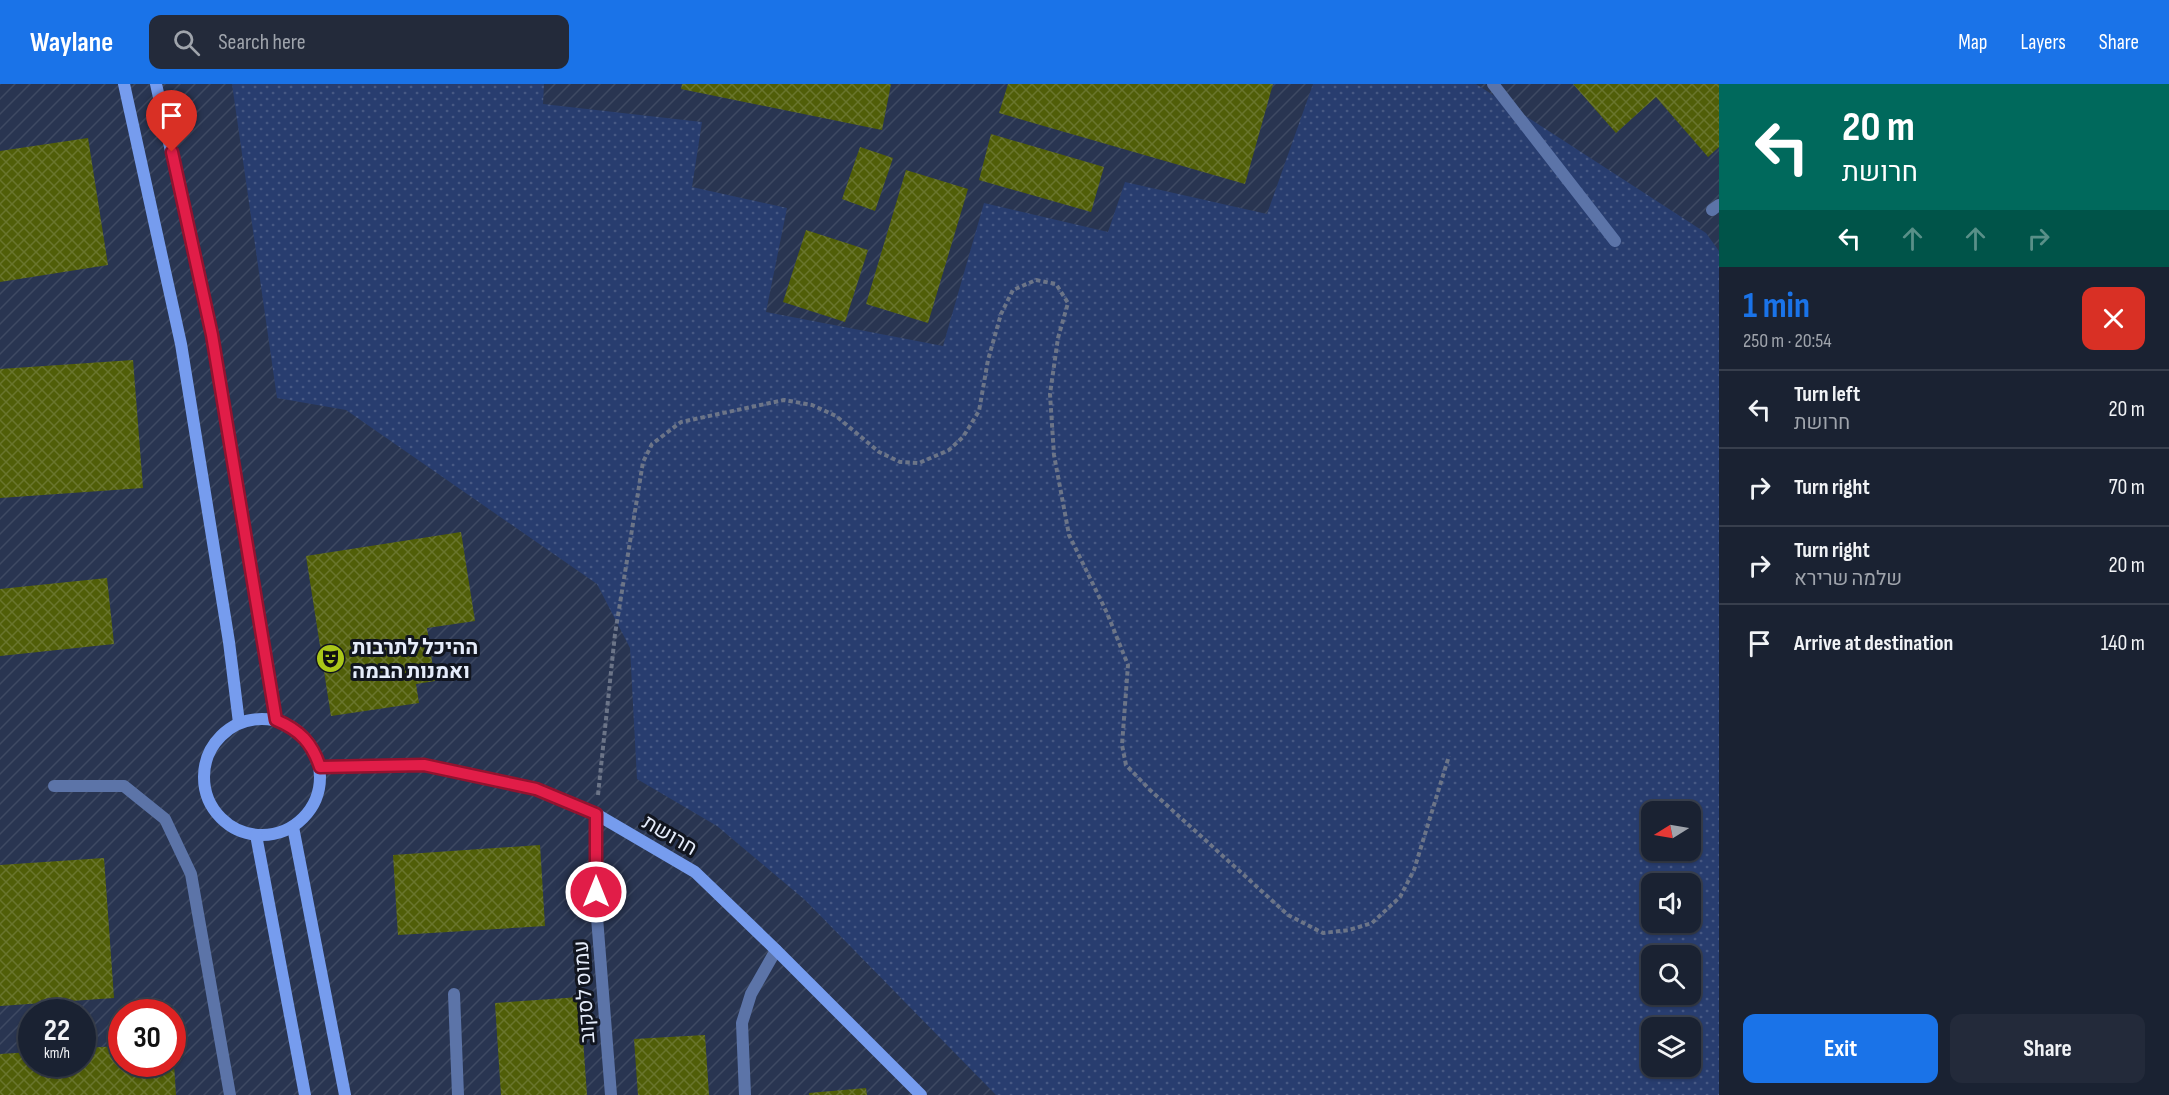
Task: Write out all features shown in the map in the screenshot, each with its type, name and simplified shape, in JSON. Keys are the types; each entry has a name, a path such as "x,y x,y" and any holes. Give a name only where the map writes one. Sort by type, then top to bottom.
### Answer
{"street":[{"path":"124,84 181,344 229,642 239,723"},
{"path":"156,84 212,335 276,720"},
{"path":"1494,84 1615,241"},
{"path":"257,718 276,720 292,727 305,737 320,767 320,784 316,801 306,816 293,827 275,834 256,836 237,830 222,819 210,804 205,785 205,766 211,748 223,733 239,723 257,718"},
{"name":"חרושת","path":"320,767 424,765 536,789 596,814 695,872 921,1095"},
{"path":"54,786 124,786 165,819 191,874 230,1095"},
{"name":"עמוס לסקוב","path":"596,814 596,892 611,1095"},
{"path":"293,827 345,1095"},
{"path":"256,836 305,1095"},
{"path":"745,1095 742,1023 751,994 776,950"},
{"path":"454,994 458,1095"}],"path":[{"path":"596,814 615,634 644,462 652,444 681,422 784,400 812,405 836,416 879,452 900,462 919,463 949,450 963,437 979,411 988,360 1001,314 1013,290 1036,280 1056,284 1068,303 1058,338 1050,394 1054,455 1069,535 1107,613 1128,665 1122,745 1126,765 1150,790 1288,915 1323,933 1349,930 1372,923 1400,897 1414,870 1449,756"}],"shaded area":[{"path":"0,84 1719,84 1719,1095 0,1095"},
{"path":"232,84 544,84 543,104 702,122 692,187 787,208 766,312 943,346 984,203 1108,232 1125,182 1267,214 1313,84 1476,84 1706,233 1719,251 1719,1095 996,1095 805,900 717,826 637,779 630,648 597,584 346,410 277,398"}],"building":[{"path":"682,84 891,84 882,130 681,89"},
{"path":"1008,84 1273,84 1245,184 999,113"},
{"path":"1573,84 1719,84 1719,147 1708,157 1656,97 1616,133"},
{"path":"991,134 1104,167 1091,212 979,180"},
{"path":"88,138 108,265 0,282 0,151"},
{"path":"860,147 893,158 875,211 842,199"},
{"path":"906,170 968,189 928,323 866,304"},
{"path":"806,230 868,250 845,322 783,302"},
{"path":"133,360 143,488 0,498 0,369"},
{"path":"461,532 475,621 427,628 435,681 416,684 419,703 331,716 306,556"},
{"path":"107,578 114,644 0,656 0,589"},
{"path":"540,845 545,926 398,935 393,855"},
{"path":"104,858 114,998 18,999 18,1005 0,1006 0,865"},
{"path":"580,997 587,1095 501,1095 495,1003"},
{"path":"705,1035 709,1095 638,1095 634,1039"},
{"path":"96,1047 108,1047 108,1077 175,1077 176,1095 0,1095 0,1054 18,1053 18,1077 96,1077"},
{"path":"866,1088 867,1095 809,1095 809,1093"}],"place":[{"name":"ההיכל לתרבות ואמנות הבמה","path":"331,659"}],"route":[{"path":"172,152 212,335 276,720 292,727 305,737 320,767 424,765 536,789 596,814 596,892"}]}
